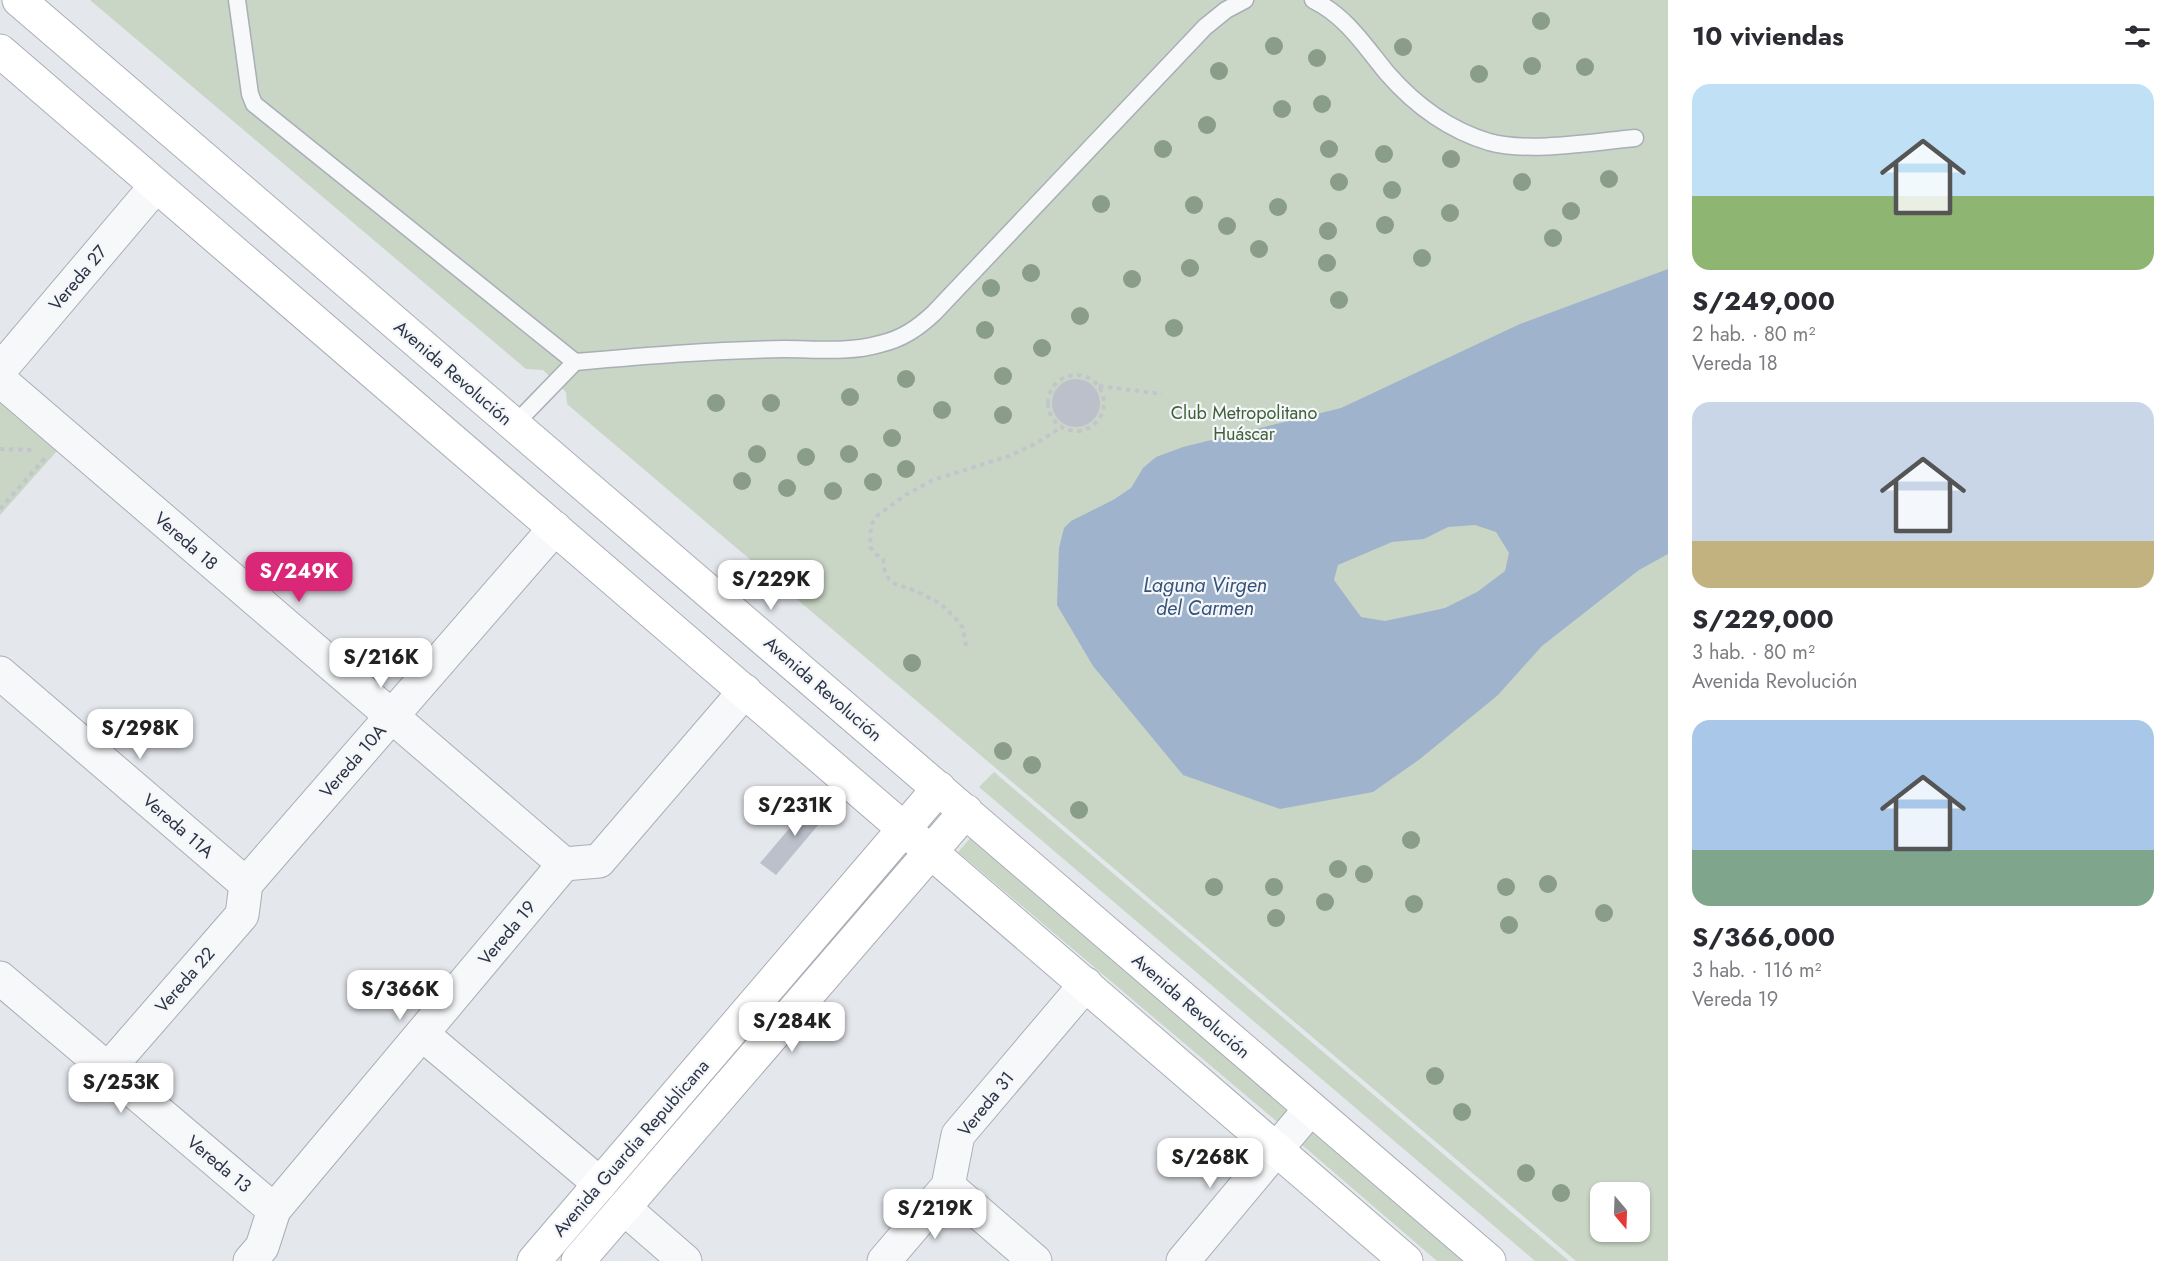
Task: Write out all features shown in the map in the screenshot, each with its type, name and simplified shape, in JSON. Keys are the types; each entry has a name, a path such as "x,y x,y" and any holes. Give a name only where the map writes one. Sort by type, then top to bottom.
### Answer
{"street":[{"name":"Avenida Revolución","path":"19,0 1489,1261"},
{"path":"0,51 155,187 745,691 1406,1261"},
{"name":"Vereda 27","path":"0,370 155,187"},
{"name":"Vereda 18","path":"0,380 58,443 392,716 564,864"},
{"name":"Vereda 10A","path":"246,885 555,528"},
{"name":"Vereda 11A","path":"0,673 246,885"},
{"path":"564,864 599,861 745,691"},
{"name":"Avenida Guardia Republicana","path":"534,1261 939,788"},
{"name":"Avenida Guardia Republicana","path":"578,1261 966,811"},
{"name":"Vereda 19","path":"250,1261 262,1247 274,1210 564,864"},
{"name":"Vereda 22","path":"108,1069 242,915 246,885"},
{"name":"Vereda 13","path":"0,978 274,1210"},
{"name":"Vereda 31","path":"884,1261 948,1186 958,1135 1086,984"},
{"path":"422,1034 600,1184"},
{"path":"1183,1261 1310,1109"},
{"path":"948,1186 1035,1261"},
{"path":"624,1208 685,1261"}],"lane":[{"path":"237,0 250,94 254,104 574,362"},
{"path":"514,425 574,362 688,353 784,349 834,351 858,349 902,337 919,327 934,313 1205,27 1226,10 1245,0"},
{"path":"1312,0 1329,8 1341,18 1389,75 1418,105 1457,129 1489,142 1515,146 1635,138"}],"path":[{"path":"1080,375 1090,379 1098,386 1103,396 1104,406 1100,417 1093,425 1083,430 1072,431 1062,428 1054,420 1049,411 1048,400 1052,389 1059,381 1069,376 1080,375"},
{"path":"1098,386 1162,394"},
{"path":"966,646 963,628 941,604 916,591 895,584 889,579 885,573 883,559 870,547 871,525 878,515 904,496 933,480 1009,456 1062,428"},
{"path":"0,448 58,443"},
{"path":"0,509 58,443"}],"green space":[{"name":"Club Metropolitano Huáscar","path":"90,0 1668,0 1668,1261 1576,1261 567,404 566,392 543,370 526,369"},
{"path":"0,401 57,451 0,515"},
{"path":"994,772 1569,1261 1535,1261 979,787"},
{"path":"974,834 1296,1107 1281,1125 958,852"},
{"path":"1317,1128 1473,1261 1437,1261 1301,1144"}],"water":[{"name":"Laguna Virgen del Carmen","path":"1668,269 1668,554 1639,570 1542,646 1498,695 1420,759 1373,792 1280,809 1183,775 1093,666 1057,605 1059,548 1064,528 1071,521 1113,500 1131,488 1143,468 1156,457 1183,447 1341,408 1520,324","holes":["1475,525 1496,532 1509,553 1505,571 1477,592 1445,608 1385,621 1361,617 1334,580 1338,565 1392,542 1424,539 1448,527"]}],"building":[{"path":"1076,379 1093,386 1100,403 1093,420 1076,427 1059,420 1052,403 1059,386"},
{"path":"815,798 830,811 776,875 760,863"}]}
